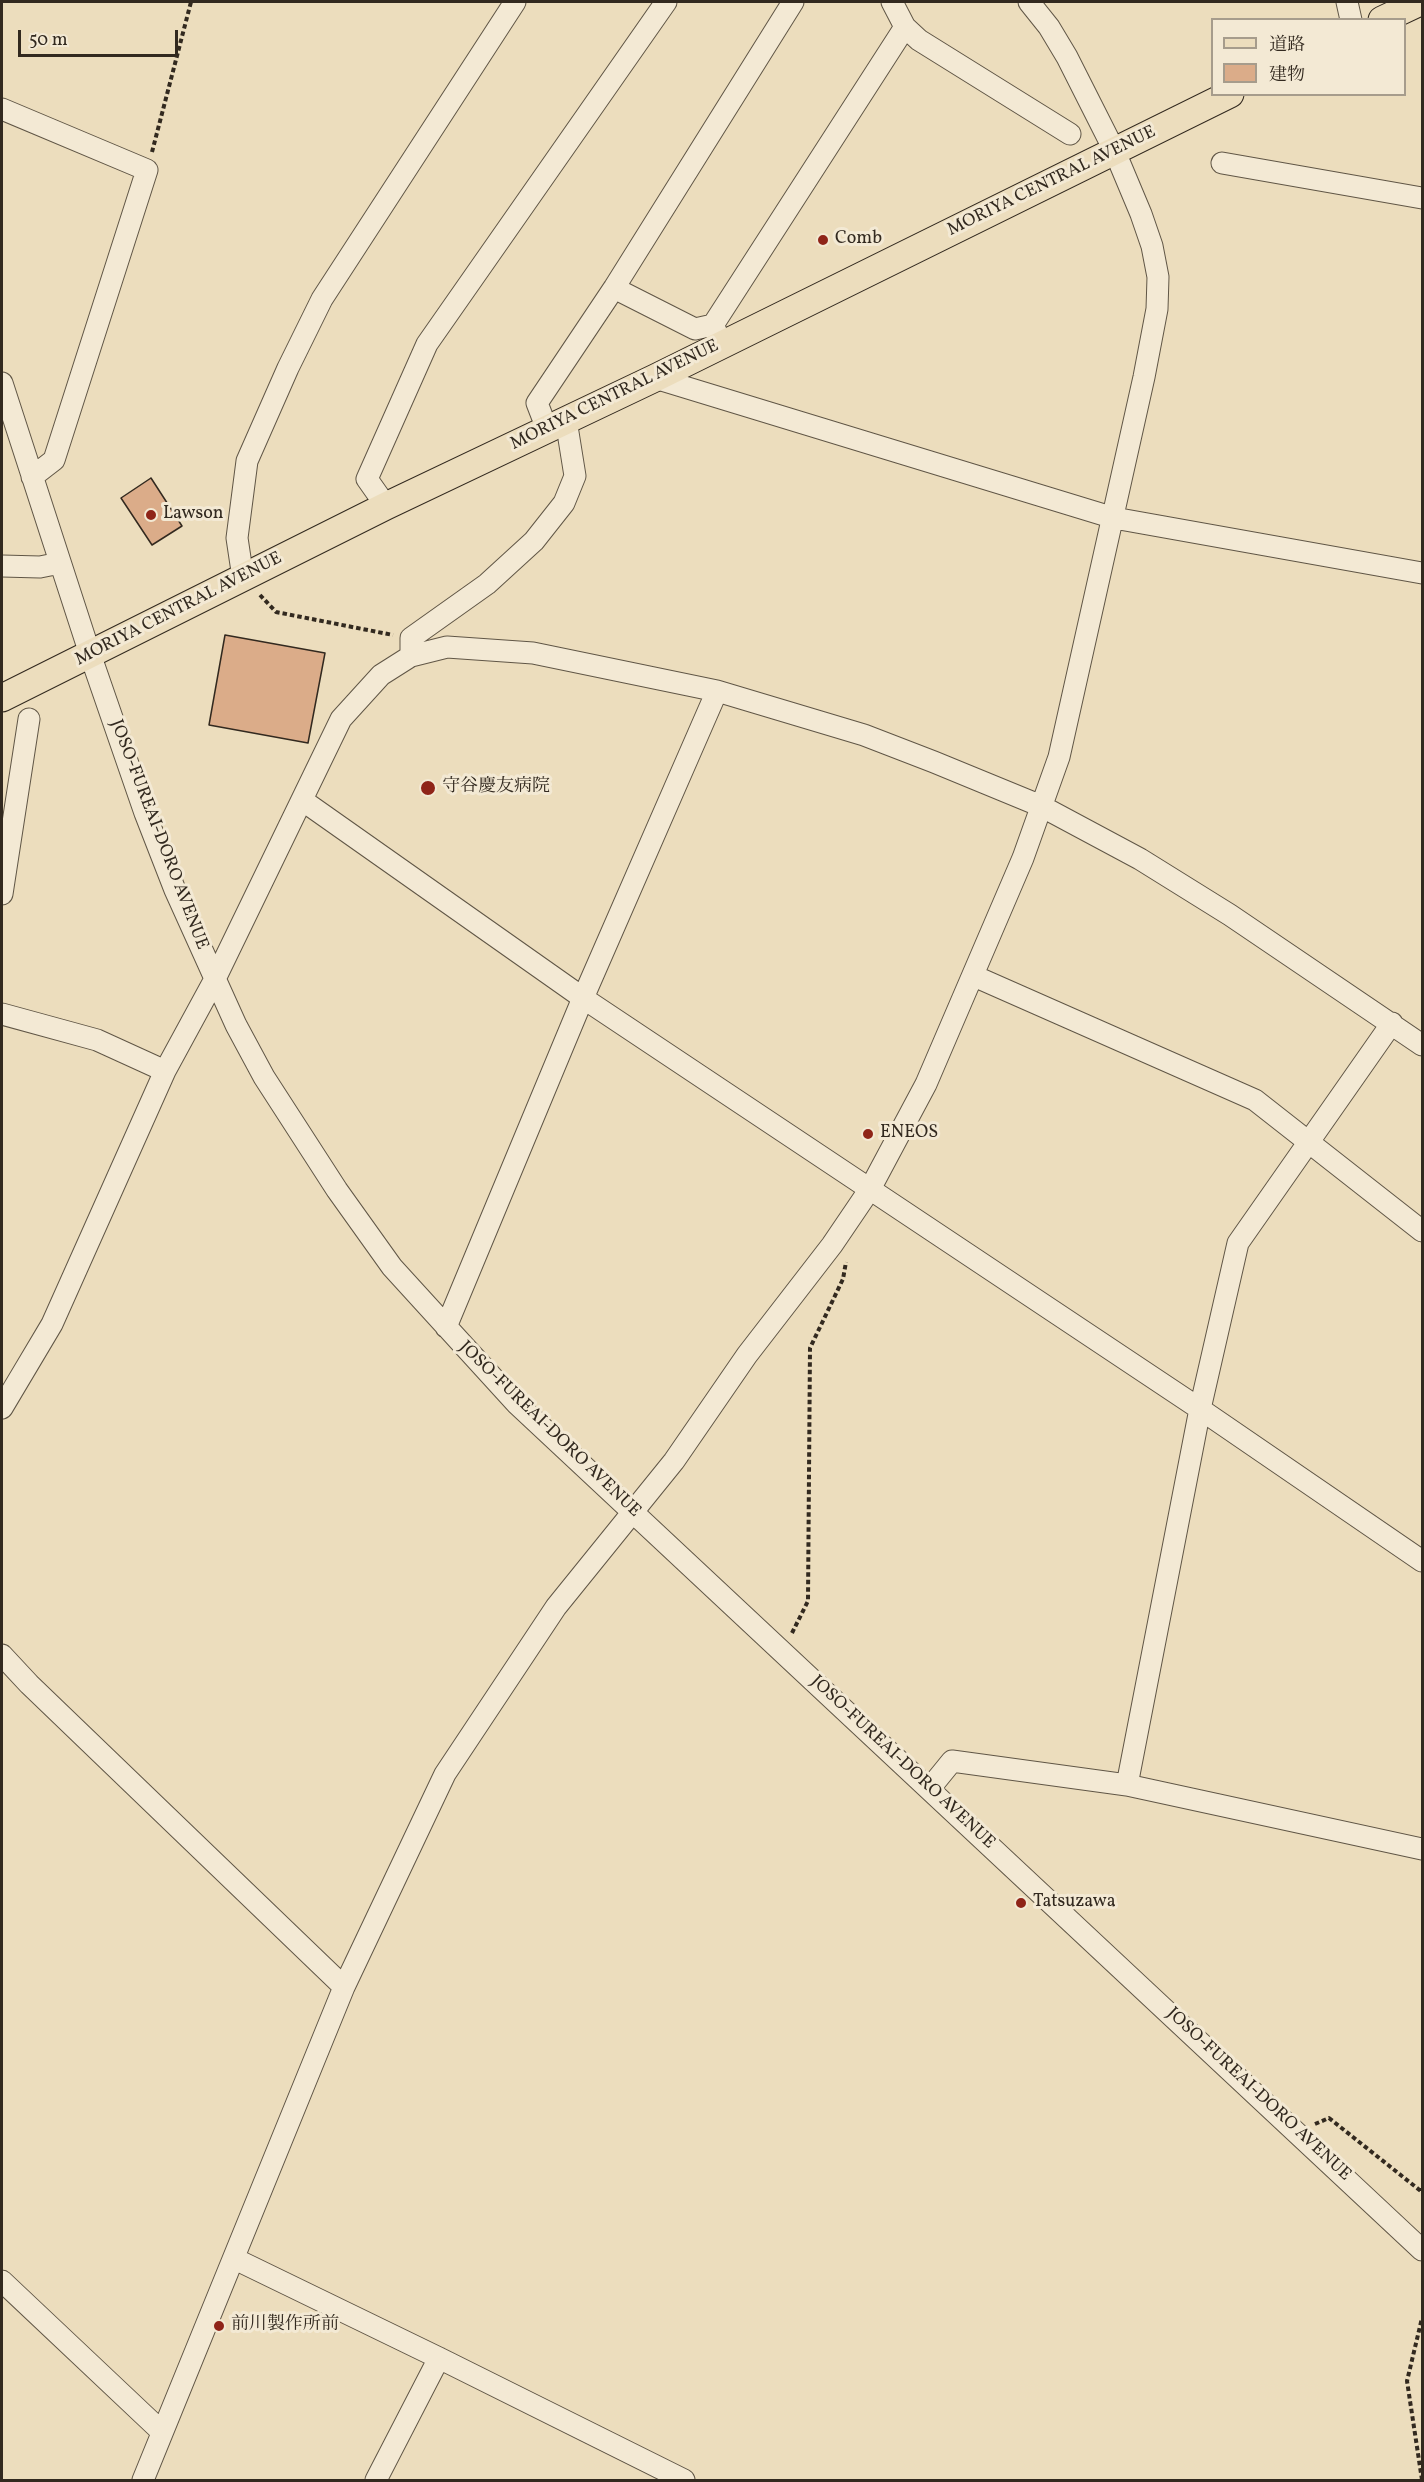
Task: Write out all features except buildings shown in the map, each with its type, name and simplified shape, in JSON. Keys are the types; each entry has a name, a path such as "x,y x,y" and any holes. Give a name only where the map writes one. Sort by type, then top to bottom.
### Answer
{"main road":[{"path":"1386,18 1420,2"},
{"name":"MORIYA CENTRAL AVENUE","path":"2,698 386,507 655,378 717,334 1115,152 1226,96"}],"street":[{"path":"243,578 237,538 247,461 288,368 322,299 515,2"},
{"path":"386,507 367,479 427,344 666,2"},
{"path":"2,1408 52,1324 165,1071 215,979 341,719 381,675 411,647 487,584 534,541 564,503 575,476 556,425 537,403 614,288 793,2"},
{"path":"892,2 905,27 936,51 1070,134"},
{"path":"143,2481 344,1988 444,1774 556,1607 674,1461 747,1355 832,1245 870,1189 926,1084 1023,858 1059,757 1114,518 1157,309 1158,277 1152,246 1141,214 1115,152 1049,27 1029,2"},
{"path":"1347,2 1351,18"},
{"path":"614,288 695,329 717,334 905,27"},
{"path":"2,109 147,171 54,460 32,477"},
{"path":"1222,163 1422,198"},
{"path":"655,378 1114,518 1422,573"},
{"name":"JOSO-FUREAI-DORO AVENUE","path":"2,383 90,654 145,813 175,890 215,979 264,1077 336,1190 393,1267 516,1403 1422,2250"},
{"path":"2,566 40,567 60,563"},
{"path":"411,647 447,647 533,654 717,691 864,735 989,783 1041,806 1160,871 1230,915 1422,1045"},
{"path":"446,1327 583,998 717,691"},
{"path":"2,894 29,718"},
{"path":"302,800 583,998 1200,1409 1422,1561"},
{"path":"974,976 1256,1100 1422,1231"},
{"path":"2,1014 97,1040 165,1071"},
{"path":"1127,1785 1200,1409 1238,1243 1392,1023"},
{"path":"2,1654 29,1684 344,1988"},
{"path":"930,1788 952,1761 1127,1785 1422,1849"},
{"path":"235,2259 684,2481"},
{"path":"2,2281 162,2432"},
{"path":"376,2481 439,2358"}],"path":[{"path":"147,171 191,2"},
{"path":"243,578 276,612 411,647"},
{"path":"783,1653 808,1601 810,1348 843,1279 846,1262 832,1245"},
{"path":"1298,2132 1329,2118 1422,2192 1422,2188"},
{"path":"1422,2318 1407,2381 1422,2481"}],"place":[{"name":"Comb","path":"823,240"},
{"name":"Lawson","path":"151,515"},
{"name":"守谷慶友病院","path":"428,788"},
{"name":"ENEOS","path":"868,1134"},
{"name":"Tatsuzawa","path":"1021,1903"},
{"name":"前川製作所前","path":"219,2326"}]}
